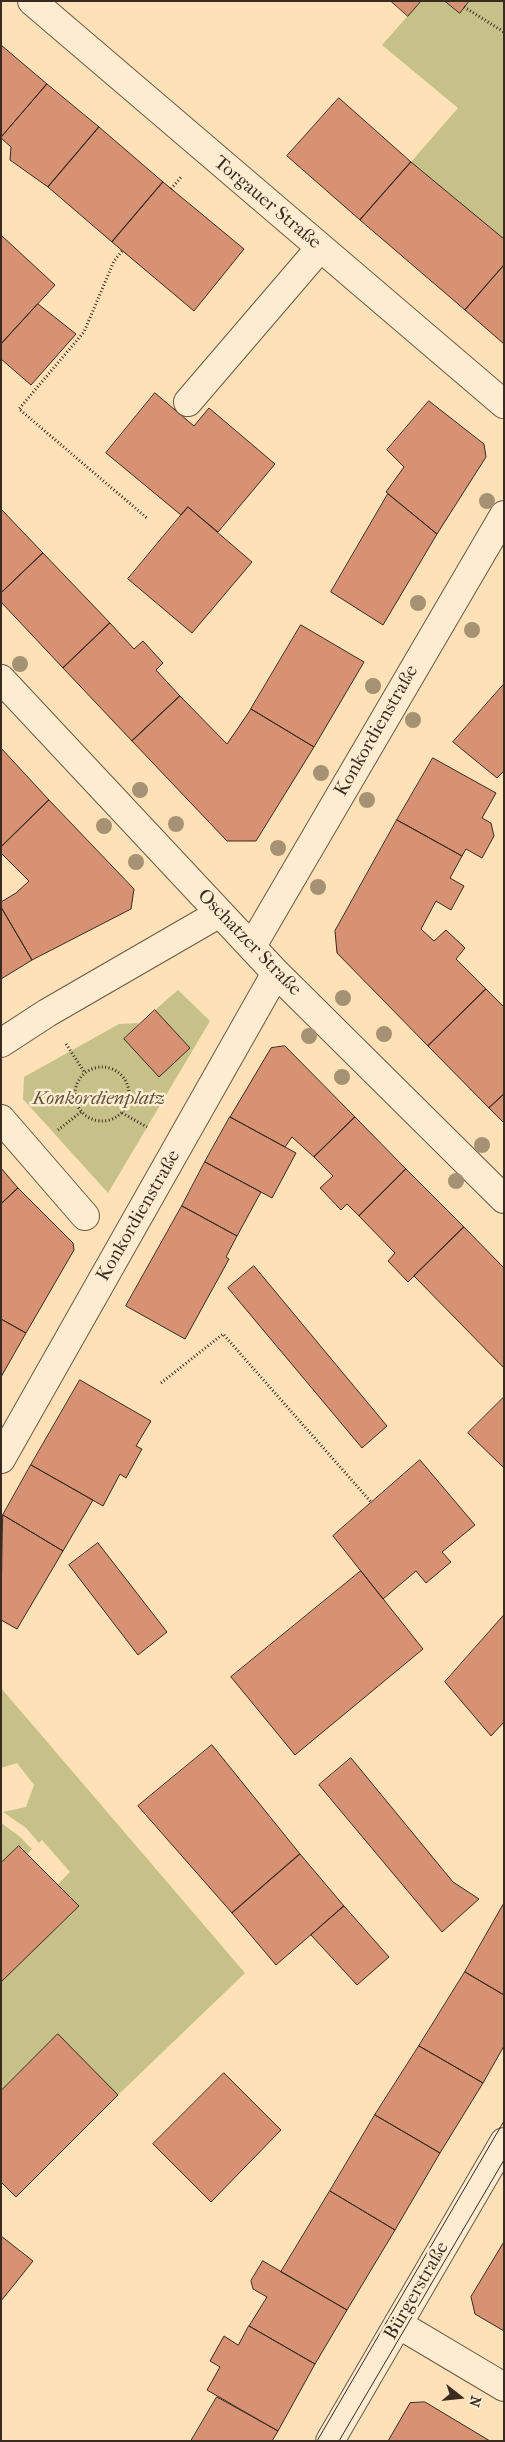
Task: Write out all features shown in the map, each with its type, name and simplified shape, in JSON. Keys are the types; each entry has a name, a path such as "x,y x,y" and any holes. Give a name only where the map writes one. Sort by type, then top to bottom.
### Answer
{"street":[{"name":"Torgauer Straße","path":"32,1 504,404"},
{"path":"188,402 320,248"},
{"name":"Konkordienstraße","path":"252,946 504,515"},
{"name":"Oschatzer Straße","path":"1,679 276,972 504,1199"},
{"path":"1,1043 47,1013 220,914"},
{"name":"Konkordienstraße","path":"1,1459 276,972"},
{"path":"1,1119 85,1216"},
{"name":"Bürgerstraße","path":"330,2441 504,2142"},
{"path":"398,2324 504,2387"}],"path":[{"path":"464,7 504,32"},
{"path":"122,251 114,261 84,332 19,410 147,518"},
{"path":"100,1067 116,1071 123,1077 129,1093 127,1105 122,1112 104,1121 89,1118 81,1112 76,1104 75,1088 85,1073 100,1067"},
{"path":"161,1383 223,1334 371,1502"}],"green space":[{"path":"421,1 445,1 460,13 469,1 504,1 504,239 411,162 458,108 382,45"},
{"name":"Konkordienplatz","path":"178,990 210,1021 108,1193 23,1099 24,1077 119,1024 139,1023 124,1039 159,1076 190,1048 155,1010"},
{"path":"1,1688 245,1973 118,2095 58,2035 1,2091 1,1982 79,1906 57,1885 70,1872 42,1840 39,1843 26,1828 3,1812 26,1807 34,1785 17,1763 1,1768"},
{"path":"1,1823 19,1836 32,1849 27,1854 19,1846 1,1863"}],"building":[{"path":"391,1 421,1 408,16"},
{"path":"445,1 469,1 460,13"},
{"path":"1,45 47,84 1,137"},
{"path":"47,84 99,127 48,187 10,160 11,147 1,138"},
{"path":"339,98 411,162 360,220 287,156"},
{"path":"99,127 163,182 112,242 48,187"},
{"path":"411,162 504,239 504,265 465,310 360,220"},
{"path":"163,182 244,249 194,311 112,242"},
{"path":"1,236 55,285 1,344"},
{"path":"504,265 504,344 465,310"},
{"path":"38,304 76,334 31,385 1,359 1,344"},
{"path":"155,393 194,426 209,408 275,464 218,532 188,507 181,515 106,453"},
{"path":"429,401 484,444 486,457 437,534 386,492 404,467 387,450"},
{"path":"388,494 437,534 383,625 331,592"},
{"path":"188,507 252,562 192,633 128,579"},
{"path":"1,509 43,553 1,593"},
{"path":"43,553 110,623 63,668 1,602 1,593"},
{"path":"110,623 134,649 143,641 163,663 156,670 180,696 132,741 63,668"},
{"path":"301,625 364,662 314,747 251,709"},
{"path":"504,684 504,771 497,778 453,742"},
{"path":"180,696 227,744 251,709 314,747 256,841 227,841 132,741"},
{"path":"1,748 49,800 1,847"},
{"path":"433,758 496,793 482,818 491,823 494,836 482,858 466,849 462,856 397,820"},
{"path":"49,800 134,889 131,909 32,960 1,907 1,902 16,893 29,881 1,853 1,847"},
{"path":"397,820 462,856 450,878 464,886 451,910 436,901 421,929 434,941 446,930 465,948 456,959 486,989 428,1046 337,953 335,931"},
{"path":"1,907 32,960 1,979"},
{"path":"486,989 504,1007 504,1094 489,1108 428,1046"},
{"path":"155,1010 190,1048 159,1077 124,1039"},
{"path":"285,1046 355,1117 314,1157 292,1137 285,1147 230,1117 271,1048"},
{"path":"504,1094 504,1123 489,1108"},
{"path":"230,1117 296,1153 272,1198 205,1162"},
{"path":"355,1117 406,1169 359,1216 347,1204 341,1210 320,1188 333,1176 314,1157"},
{"path":"205,1162 261,1192 237,1236 182,1206"},
{"path":"1,1168 18,1188 1,1204"},
{"path":"406,1169 464,1227 408,1282 388,1261 395,1253 359,1216"},
{"path":"18,1188 73,1243 74,1250 26,1333 1,1319 1,1204"},
{"path":"182,1206 237,1236 226,1257 229,1259 185,1339 126,1306"},
{"path":"464,1227 504,1268 504,1368 414,1276"},
{"path":"254,1266 387,1426 362,1448 228,1288"},
{"path":"1,1319 26,1333 1,1377"},
{"path":"80,1380 151,1421 136,1446 142,1449 126,1478 120,1474 103,1506 31,1465"},
{"path":"504,1397 504,1468 468,1433"},
{"path":"420,1460 475,1525 442,1552 451,1562 426,1583 416,1571 383,1599 333,1536"},
{"path":"31,1465 93,1500 63,1551 3,1515"},
{"path":"3,1515 63,1551 17,1629 1,1620"},
{"path":"98,1543 167,1632 138,1655 69,1565"},
{"path":"361,1571 423,1649 295,1755 231,1677"},
{"path":"504,1615 504,1722 491,1736 445,1682"},
{"path":"212,1745 300,1854 232,1913 138,1806"},
{"path":"351,1758 453,1882 479,1899 442,1932 319,1785"},
{"path":"19,1846 79,1906 1,1982 1,1863"},
{"path":"300,1854 344,1906 276,1965 232,1913"},
{"path":"504,1903 504,1995 465,1972"},
{"path":"344,1906 389,1957 357,1985 311,1935"},
{"path":"465,1972 504,1995 504,2046 483,2083 419,2046"},
{"path":"58,2034 118,2095 16,2197 1,2182 1,2091"},
{"path":"419,2046 483,2083 440,2153 375,2115"},
{"path":"224,2073 281,2130 211,2202 153,2144"},
{"path":"375,2115 440,2153 395,2230 330,2191"},
{"path":"330,2191 395,2230 347,2310 281,2272"},
{"path":"1,2236 33,2261 1,2301"},
{"path":"504,2242 504,2331 475,2314 471,2297"},
{"path":"263,2261 347,2310 315,2364 249,2326 267,2297 253,2289 251,2281"},
{"path":"249,2326 315,2364 278,2431 207,2390 220,2367 210,2361 224,2336 238,2345"},
{"path":"217,2397 278,2431 272,2441 191,2441"},
{"path":"425,2402 490,2441 388,2441 410,2403"}],"tram line":[{"path":"317,2441 504,2121"},
{"path":"339,2441 504,2160"}]}
